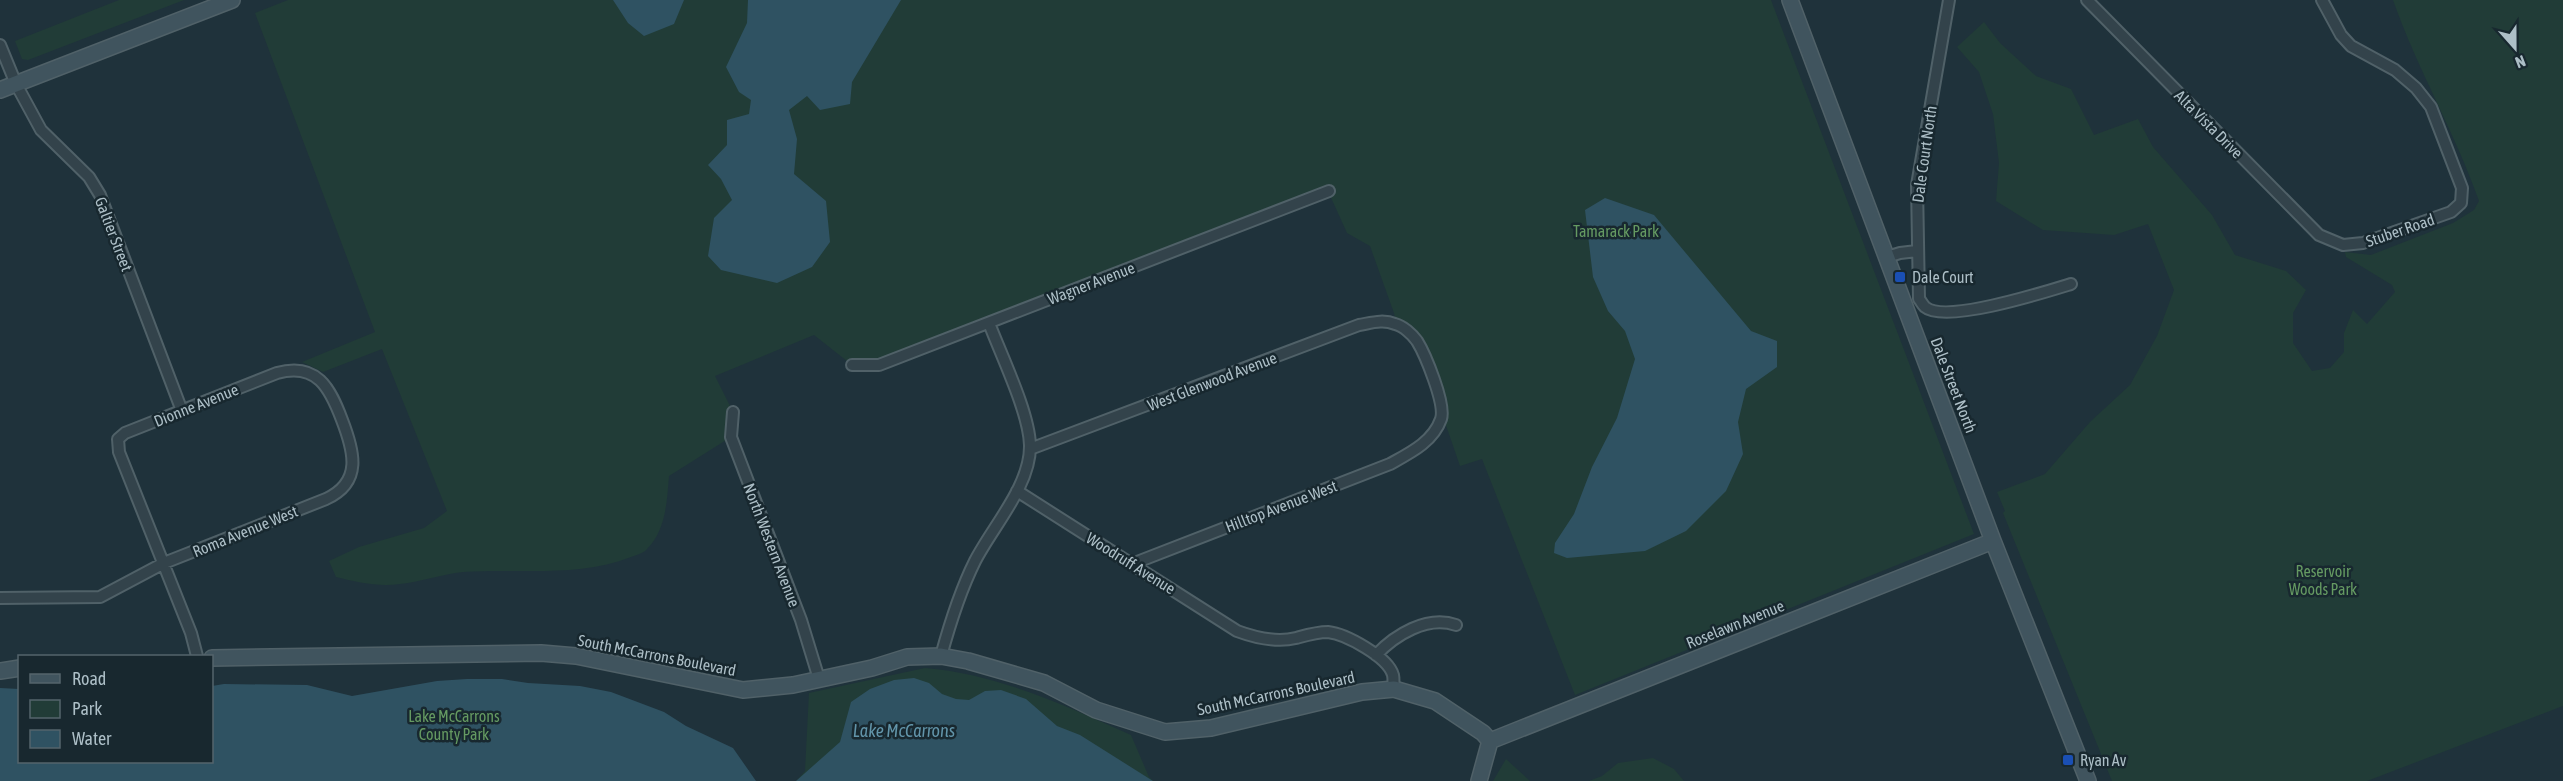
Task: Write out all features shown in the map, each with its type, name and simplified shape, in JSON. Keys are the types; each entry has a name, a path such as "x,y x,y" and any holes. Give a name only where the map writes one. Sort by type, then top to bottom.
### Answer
{"street":[{"path":"0,90 232,0"},
{"name":"Dale Street North","path":"1790,0 1994,541 2088,781"},
{"name":"Dale Court North","path":"1949,0 1918,174 1919,299 1925,307 1936,311 1983,307 2030,297 2071,284"},
{"name":"Alta Vista Drive","path":"2087,0 2319,235 2334,243"},
{"name":"Stuber Road","path":"2322,0 2341,35 2350,46 2395,70 2416,88 2431,107 2462,188 2461,202 2451,212 2363,243 2351,245 2334,243"},
{"name":"Galtier Street","path":"0,45 16,84 41,130 89,177 100,195 182,411"},
{"name":"Wagner Avenue","path":"852,365 879,365 1329,191"},
{"path":"1887,257 1917,251"},
{"name":"West Glenwood Avenue","path":"1030,449 1359,325 1378,321 1396,324 1410,333 1417,341 1440,399 1442,417 1426,442"},
{"path":"941,656 952,615 976,560 1021,484 1030,449 1024,416 989,323"},
{"name":"Dionne Avenue","path":"164,563 119,452 118,440 125,433 277,373 296,370 315,376 323,382 333,398 351,443 353,463 346,483 340,491 326,500"},
{"name":"North Western Avenue","path":"733,412 731,437 801,620 819,679"},
{"name":"Hilltop Avenue West","path":"1132,564 1390,464 1426,442"},
{"name":"Woodruff Avenue","path":"1017,491 1229,626 1251,636 1279,640 1329,632 1350,639 1376,655 1392,673 1394,689"},
{"name":"Roma Avenue West","path":"0,598 100,597 164,563 326,500"},
{"name":"Roselawn Avenue","path":"1490,741 1994,541"},
{"path":"164,563 197,655"},
{"path":"1376,655 1403,632 1443,621 1456,625"},
{"name":"South McCarrons Boulevard","path":"213,658 541,653 576,656 743,690 784,687 872,668 907,657 941,656 1044,684 1096,710 1165,732 1211,728 1362,692 1394,689 1435,701 1483,733 1490,741"},
{"path":"0,671 18,668"},
{"path":"1479,781 1490,741"}],"green space":[{"path":"119,0 184,0 28,60 22,59 15,41"},
{"name":"Tamarack Park","path":"288,0 1771,0 1974,534 1575,695 1482,459 1460,466 1417,341 1396,324 1370,246 1347,233 1328,191 879,365 852,365 814,335 715,376 733,412 731,437 669,476 662,524 646,550 637,555 590,568 463,572 392,585 336,577 329,561 359,547 424,528 447,511 382,349 323,372 302,362 375,332 255,13"},
{"name":"Reservoir Woods Park","path":"2393,0 2563,0 2563,706 2367,781 2112,781 2003,513 2005,511 1997,492 2045,474 2090,422 2130,385 2157,336 2174,290 2148,224 2114,235 2043,230 1996,201 1999,163 1993,114 1979,72 1957,47 1984,22 2000,43 2036,76 2071,89 2094,135 2138,119 2153,147 2212,215 2235,255 2286,271 2306,290 2293,313 2293,343 2312,371 2330,368 2344,352 2344,333 2353,310 2367,324 2395,292 2392,285 2346,257 2345,252 2371,255 2453,223 2474,210 2479,201"},
{"name":"Lake McCarrons","path":"925,668 952,671 1005,684 1057,703 1131,735 1149,777 1153,781 796,781 805,771 809,693"},
{"path":"1653,758 1674,769 1684,781 1589,781 1602,776 1618,763"},
{"path":"1506,759 1530,781 1493,781"}],"water":[{"path":"613,0 684,0 674,24 644,36 628,23"},
{"path":"748,0 901,0 852,82 850,104 820,110 807,96 789,110 797,139 794,174 826,201 830,242 812,267 777,283 721,270 708,256 714,218 732,200 721,179 708,165 727,145 727,120 749,114 751,100 739,92 726,67 747,23"},
{"path":"1605,198 1654,215 1751,331 1777,341 1777,367 1746,389 1738,422 1743,454 1726,491 1686,531 1645,551 1567,558 1554,553 1555,543 1574,514 1592,467 1617,418 1635,359 1625,331 1608,311 1593,277 1585,210"},
{"name":"Lake McCarrons","path":"914,678 929,683 942,694 956,699 969,700 985,691 1001,690 1026,699 1057,726 1080,735 1153,781 796,781 840,742 851,702 870,689 894,680"},
{"name":"Lake McCarrons County Park","path":"502,679 580,686 611,692 664,712 686,726 733,748 756,781 0,781 0,688 18,689 18,763 213,763 213,686 307,685 352,696 437,681"}],"place":[{"name":"Dale Court","path":"1900,277"},
{"name":"Ryan Av","path":"2068,760"}]}
